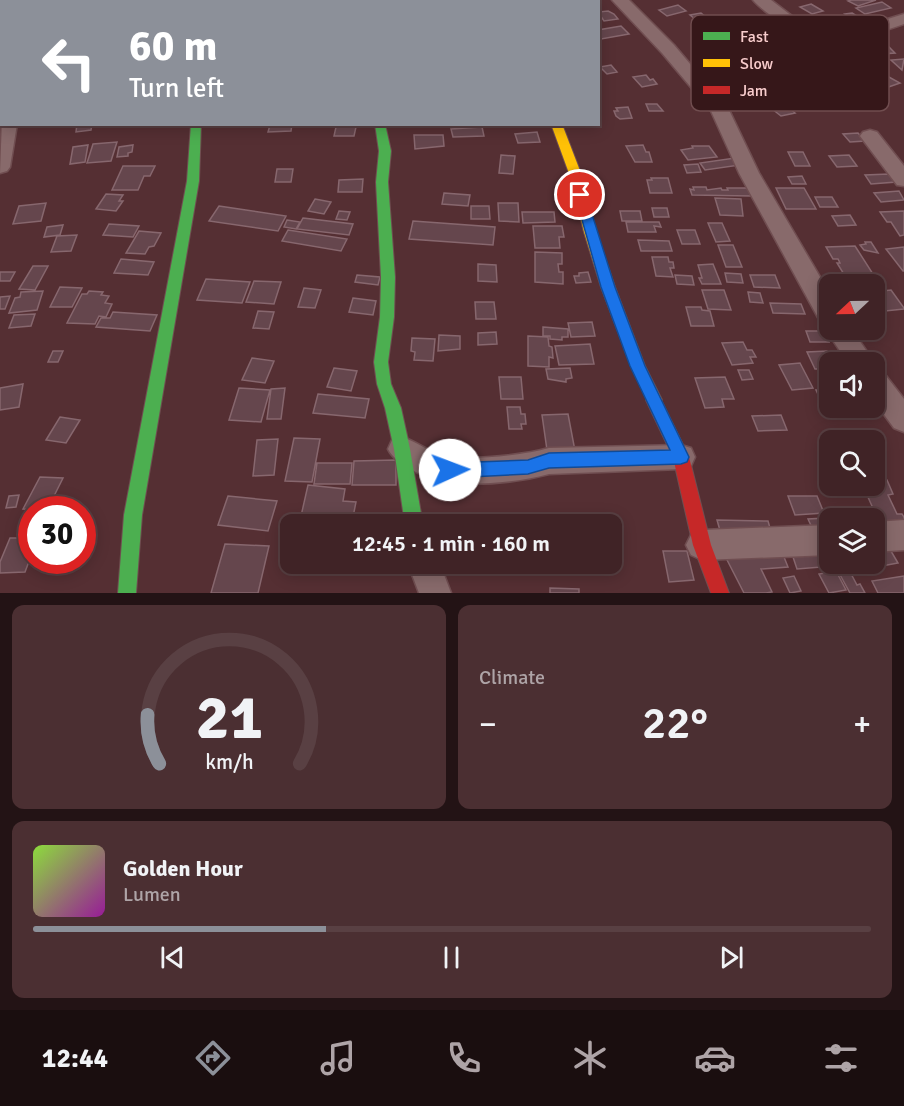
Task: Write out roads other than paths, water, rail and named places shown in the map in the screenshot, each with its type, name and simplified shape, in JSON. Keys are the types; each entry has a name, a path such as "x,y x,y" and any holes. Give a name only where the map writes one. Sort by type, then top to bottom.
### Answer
{"street":[{"path":"620,0 691,76"},
{"path":"761,0 780,15"},
{"path":"889,23 904,19"},
{"path":"720,111 749,173 819,297"},
{"path":"0,167 8,126"},
{"path":"128,593 133,515 193,181 196,126"},
{"path":"380,126 385,151 382,183 388,277 387,317 381,362 384,384 393,408 402,449 412,514"},
{"path":"557,126 576,176 590,232 608,287 638,366 681,457 702,545 720,593"},
{"path":"870,136 904,180"},
{"path":"885,395 904,420"},
{"path":"402,449 429,464 450,470 528,467 549,461 681,457"},
{"path":"885,536 904,535"},
{"path":"702,545 819,540"},
{"path":"427,574 435,593"}]}
